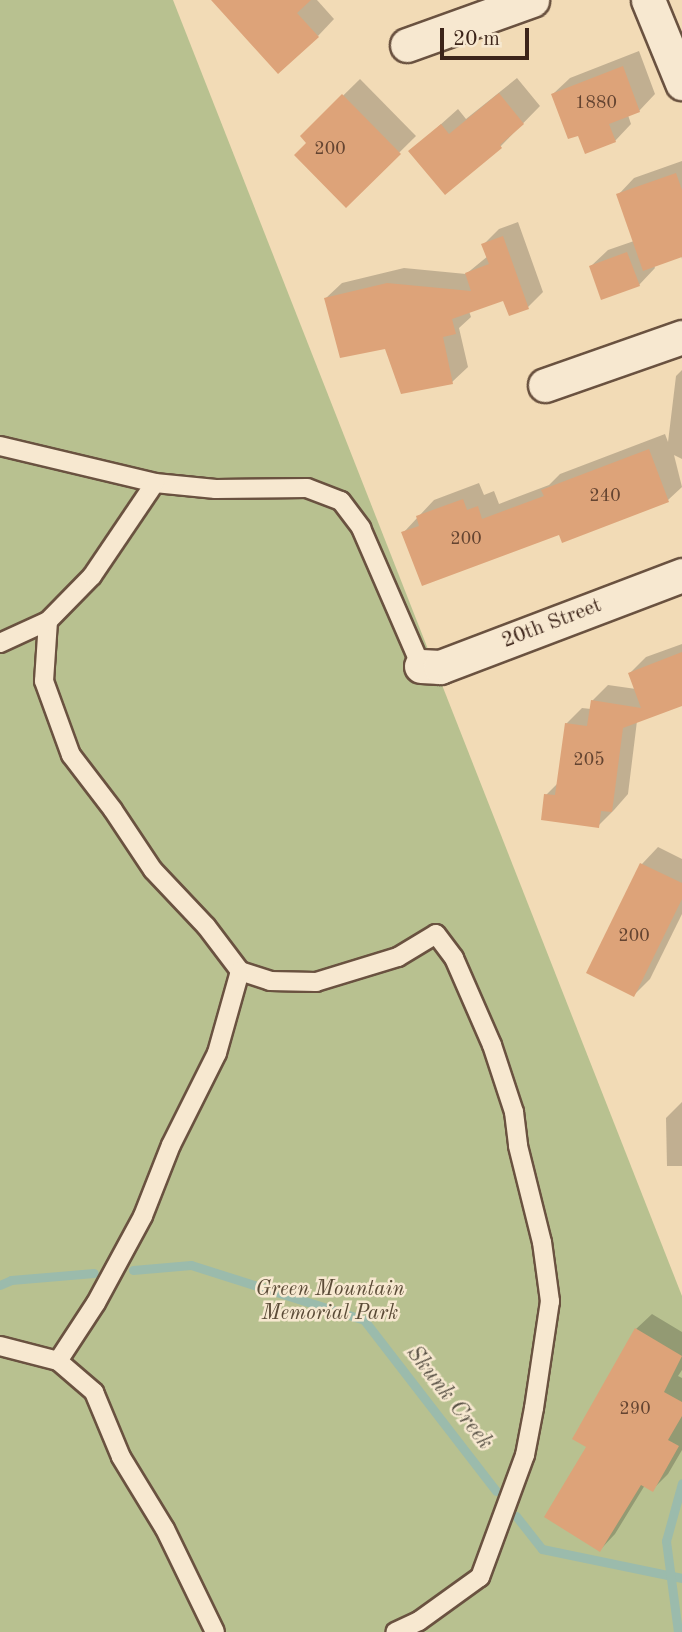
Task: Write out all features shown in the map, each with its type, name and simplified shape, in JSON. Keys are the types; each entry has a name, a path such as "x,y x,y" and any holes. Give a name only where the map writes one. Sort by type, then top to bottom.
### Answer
{"street":[{"path":"407,45 532,0"},
{"path":"649,0 682,83"},
{"path":"545,384 682,337"},
{"name":"20th Street","path":"421,666 440,667 682,575"}],"lane":[{"path":"0,446 155,483 216,489 307,488 341,501 361,528 421,666"},
{"path":"0,643 48,621 92,576 155,483"},
{"path":"48,621 44,681 71,755 113,810 153,870 206,926 240,971 270,981 316,982 398,957 436,934 454,958 492,1045 514,1112 518,1146 542,1242 550,1301 525,1455 480,1577 419,1621 395,1632"},
{"path":"58,1362 96,1303 143,1216 172,1145 217,1053 240,971"},
{"path":"0,1346 58,1362 93,1392 121,1457 165,1529 215,1632"}],"green space":[{"name":"Green Mountain Memorial Park","path":"0,0 173,0 682,1296 682,1632 0,1632"}],"building":[{"path":"211,0 311,0 297,13 319,37 278,74"},
{"path":"623,66 640,112 609,124 616,142 585,154 578,136 568,139 551,94"},
{"path":"499,93 524,124 500,145 502,148 445,195 408,151 441,124 449,134"},
{"path":"342,94 401,154 346,208 294,155 306,143 300,136"},
{"path":"676,173 682,190 682,257 643,271 616,194"},
{"path":"503,236 529,309 509,316 503,301 452,319 456,334 443,337 453,384 401,394 385,349 340,358 324,298 387,283 471,291 465,273 489,264 481,244"},
{"path":"627,252 640,286 601,300 589,266"},
{"path":"649,449 669,502 562,543 559,535 422,586 401,532 419,526 416,516 463,499 467,510 478,506 482,519 544,496 541,490"},
{"path":"682,652 682,706 623,728 612,812 601,811 599,828 541,820 544,794 555,795 565,723 587,726 591,700 641,708 628,673"},
{"path":"640,863 682,883 682,899 634,997 586,973"},
{"path":"635,1328 682,1356 664,1392 682,1402 682,1416 668,1440 679,1446 653,1492 641,1485 600,1552 544,1517 586,1447 572,1439"}],"waterway":[{"name":"Skunk Creek","path":"133,1270 191,1265 364,1320 496,1491"},
{"name":"Skunk Creek","path":"0,1285 11,1280 94,1273"},
{"path":"678,1632 666,1541 682,1483"},
{"name":"Skunk Creek","path":"516,1516 542,1549 682,1578"}]}
